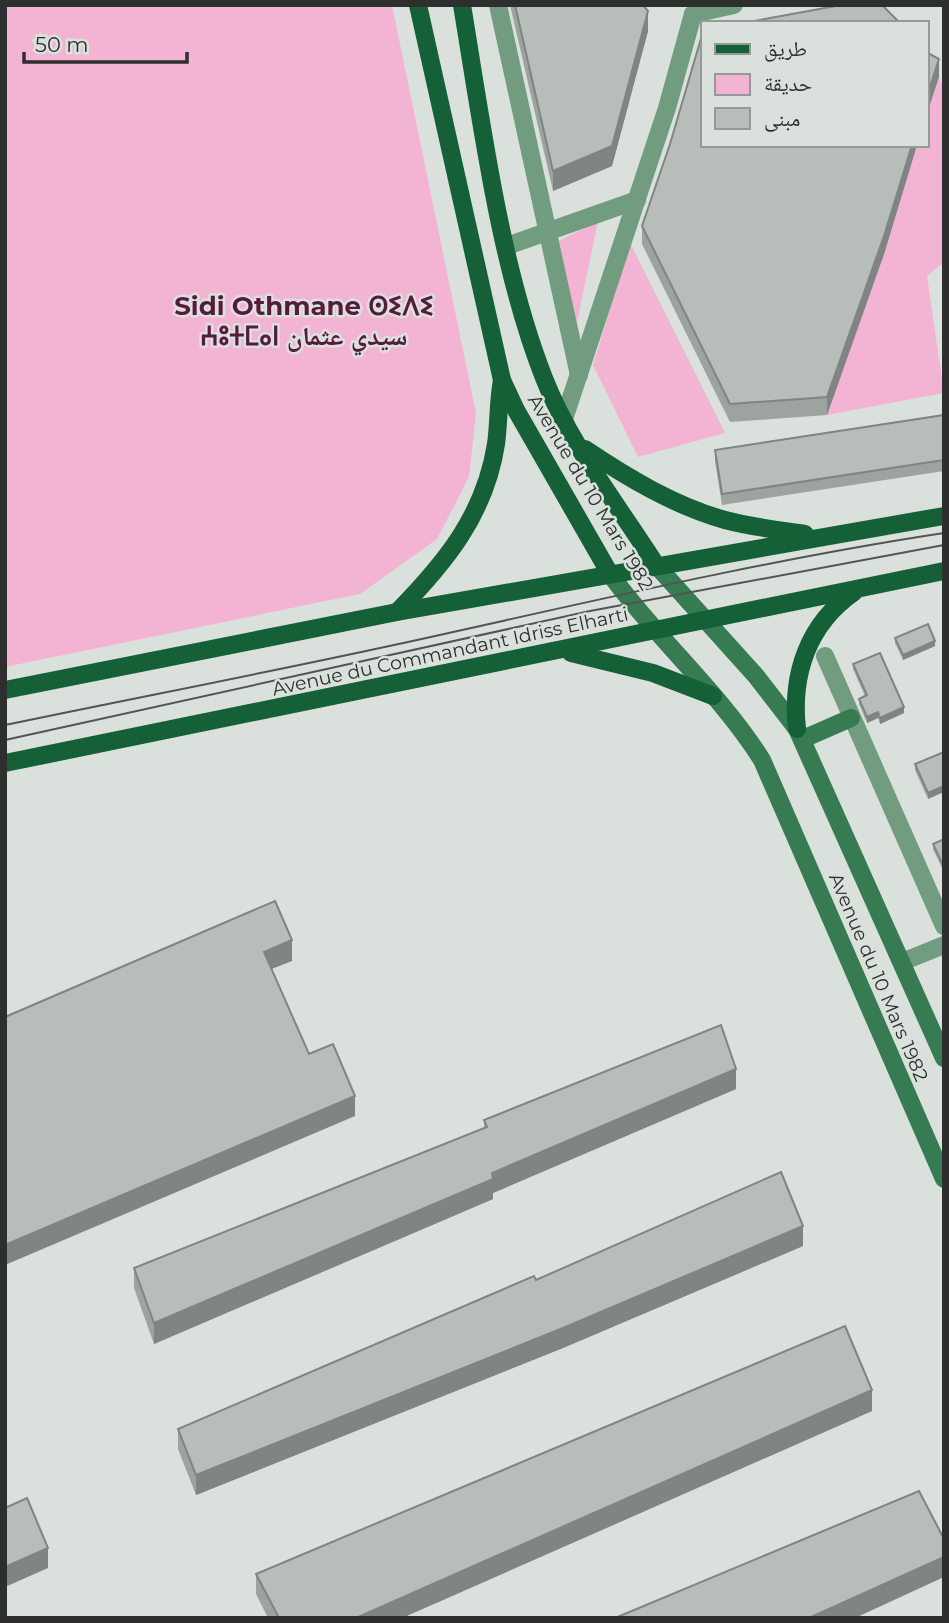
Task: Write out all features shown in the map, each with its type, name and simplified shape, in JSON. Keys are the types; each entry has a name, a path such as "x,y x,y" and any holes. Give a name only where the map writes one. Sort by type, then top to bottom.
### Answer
{"main road":[{"name":"Avenue du 10 Mars 1982","path":"418,5 502,380 516,410 610,573 713,696 762,760 944,1180"},
{"name":"Avenue du 10 Mars 1982","path":"463,5 486,150 530,338 544,379 579,445 656,565 756,676 800,734 944,1058"},
{"path":"397,612 440,568 476,510 491,466 502,380"},
{"path":"579,445 639,483 698,510 726,520 817,537"},
{"path":"5,690 397,612 944,516"},
{"name":"Avenue du Commandant Idriss Elharti","path":"5,763 560,652 702,619 944,571"},
{"path":"851,718 800,734 796,688 806,649 828,614 860,588"},
{"path":"560,652 633,667 713,696"}],"street":[{"path":"498,5 579,375"},
{"path":"564,419 637,200 689,10 734,5"},
{"path":"507,246 637,200"},
{"path":"825,656 944,926"},
{"path":"902,962 944,945"}],"green space":[{"path":"5,5 392,5 476,413 469,477 437,539 360,594 5,667"},
{"path":"939,77 944,91 944,262 927,276 944,393 827,415 915,147 928,147 928,109"},
{"path":"598,221 574,337 555,243"},
{"path":"630,243 725,433 638,457 593,365"}],"building":[{"path":"515,5 643,5 648,11 612,146 553,171"},
{"path":"841,5 882,5 897,20 897,21 754,21"},
{"path":"701,38 701,147 911,147 884,236 827,397 730,404 642,226 670,144"},
{"path":"928,53 939,59 928,93"},
{"path":"944,415 944,460 722,494 715,450"},
{"path":"928,624 935,641 903,655 895,638"},
{"path":"880,653 904,707 880,718 878,712 867,717 859,699 867,695 853,664"},
{"path":"944,752 944,786 928,793 915,764"},
{"path":"944,839 944,862 942,863 933,844"},
{"path":"275,901 292,940 264,952 309,1054 333,1044 355,1096 5,1245 5,1017"},
{"path":"721,1025 736,1069 492,1173 493,1179 154,1323 134,1268 487,1127 484,1120"},
{"path":"781,1172 803,1226 563,1328 196,1475 178,1429 534,1276 536,1280"},
{"path":"845,1326 872,1390 356,1618 279,1618 256,1574"},
{"path":"919,1491 944,1539 944,1557 809,1618 615,1618"},
{"path":"27,1498 48,1548 5,1567 5,1508"}],"tram line":[{"path":"5,725 346,655 737,570 944,533"},
{"path":"5,740 590,611 944,545"}],"district":[{"name":"Sidi Othmane ⵙⵉⴷⵉ ⵄⵓⵜⵎⴰⵏ سيدي عثمان","path":"304,321"}]}
